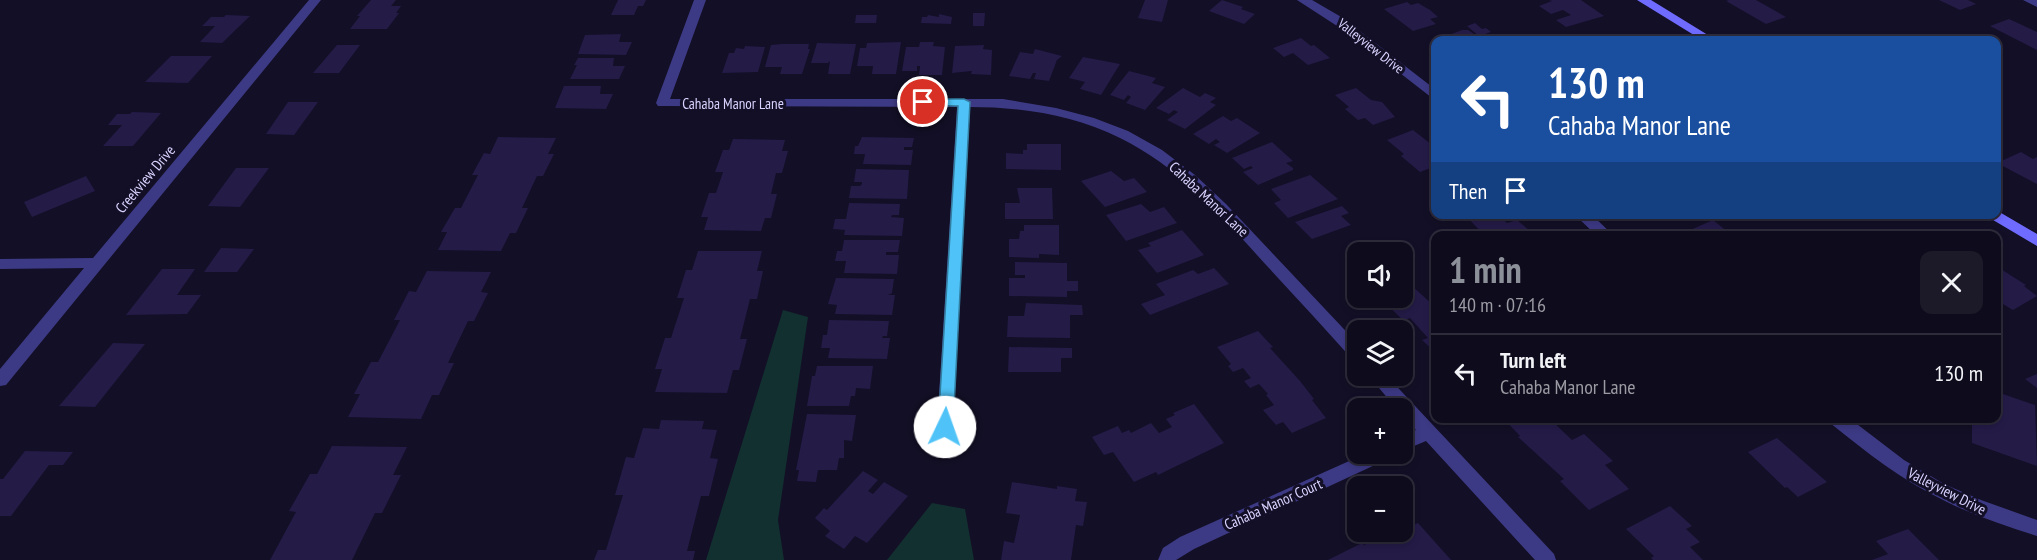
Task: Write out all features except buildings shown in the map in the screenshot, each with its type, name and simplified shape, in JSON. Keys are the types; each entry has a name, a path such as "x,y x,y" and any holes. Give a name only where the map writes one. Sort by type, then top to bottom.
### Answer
{"street":[{"name":"Creekview Drive","path":"0,380 315,0"},
{"name":"Cahaba Manor Lane","path":"700,0 662,103 1003,103 1055,111 1098,124 1137,141 1191,178 1226,212 1347,343"},
{"name":"Valleyview Drive","path":"1303,0 1356,33 1431,94"},
{"path":"1643,0 1703,36"},
{"path":"2029,0 2037,4"},
{"path":"945,427 964,102"},
{"path":"1587,219 1601,231"},
{"path":"2001,219 2037,241"},
{"path":"0,264 97,263"},
{"path":"1386,386 1546,560"},
{"name":"Valleyview Drive","path":"1843,423 1895,463 1939,490 1991,513 2037,528"},
{"path":"1413,439 1429,432"},
{"name":"Cahaba Manor Court","path":"1167,560 1170,554 1187,543 1360,464"}],"green space":[{"path":"783,310 808,317 778,520 784,560 706,560"},
{"path":"932,503 965,509 974,560 887,560"}],"route":[{"path":"923,102 964,102 945,427"}]}
